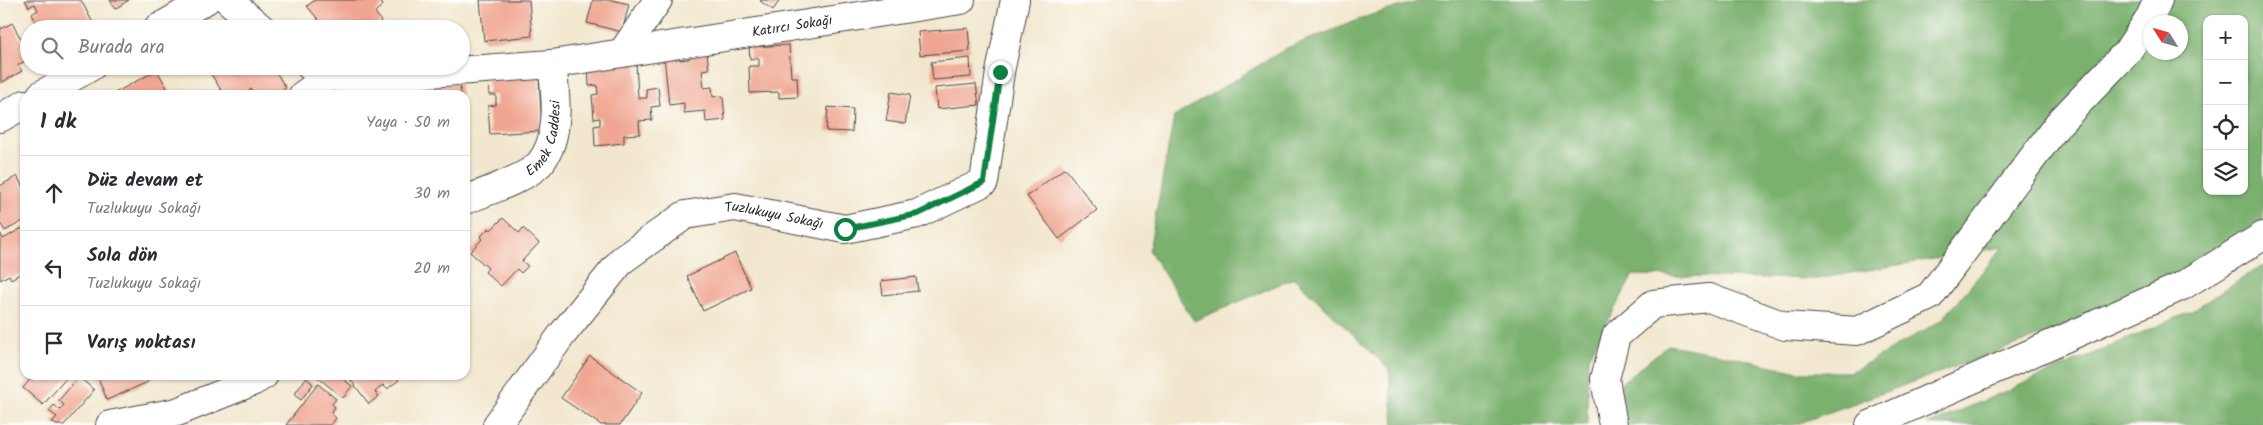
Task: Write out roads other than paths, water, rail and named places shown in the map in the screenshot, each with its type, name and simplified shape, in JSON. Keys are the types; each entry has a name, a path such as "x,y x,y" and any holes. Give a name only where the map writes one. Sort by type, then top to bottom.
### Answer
{"street":[{"path":"172,20 206,0"},
{"path":"228,0 251,20"},
{"path":"622,54 658,0"},
{"name":"Katırcı Sokağı","path":"470,70 552,64 962,0"},
{"name":"Tuzlukuyu Sokağı","path":"496,425 561,336 622,260 685,215 735,207 845,229 918,214 984,182 1000,72 1015,0"},
{"path":"1612,425 1605,380 1616,336 1653,304 1709,298 1785,326 1857,331 1930,296 2058,124 2126,52 2150,17 2158,0"},
{"name":"Emek Caddesi","path":"470,198 515,179 540,163 553,141 555,92 552,64"},
{"path":"51,90 76,75"},
{"path":"307,90 317,75"},
{"name":"Katırcı Sokağı","path":"334,75 358,82 413,75"},
{"path":"0,118 20,107"},
{"path":"1870,425 2182,286 2263,236"},
{"path":"110,425 177,412 204,414 257,380"}]}
